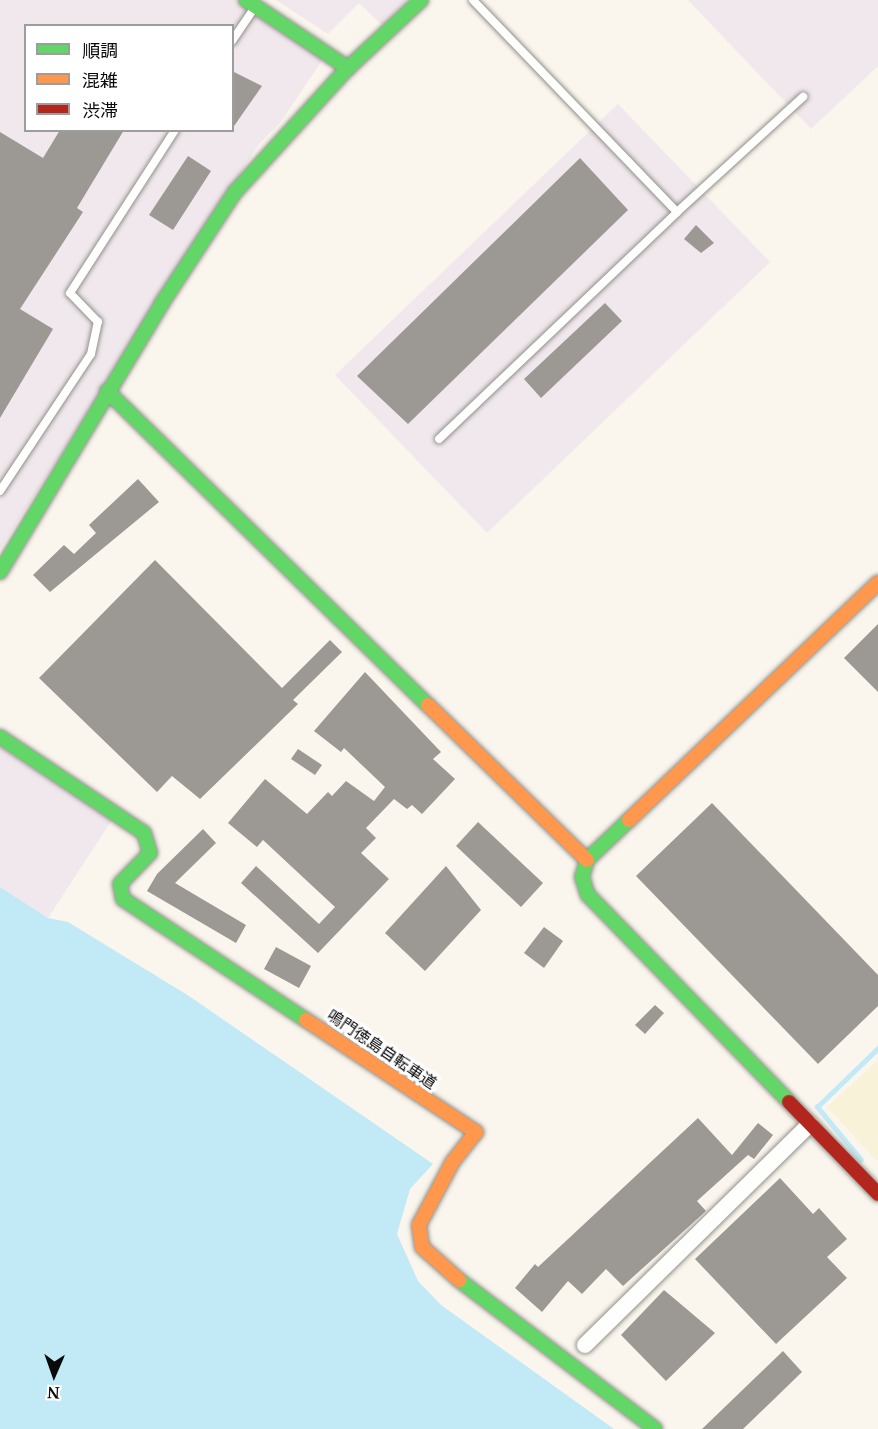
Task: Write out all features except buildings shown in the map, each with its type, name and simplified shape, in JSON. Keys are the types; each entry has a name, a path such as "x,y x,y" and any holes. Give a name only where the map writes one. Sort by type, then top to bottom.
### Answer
{"street":[{"path":"0,572 107,391 235,192 348,68 421,0"},
{"path":"250,3 348,68"},
{"path":"107,391 587,860"},
{"path":"878,583 587,860 582,877 588,895 878,1194"},
{"name":"鳴門徳島自転車道","path":"0,737 144,833 150,853 120,884 123,899 476,1131 452,1163 419,1225 422,1246 473,1293 655,1429"},
{"path":"585,1345 810,1124"}],"lane":[{"path":"473,0 677,212"},
{"path":"234,37 250,3"},
{"path":"439,439 677,212 803,97"},
{"path":"0,491 91,354 98,322 70,293 174,132"}],"shaded area":[{"path":"0,0 237,0 325,56 280,123 259,144 0,549"},
{"path":"276,0 408,0 382,25 359,3 328,34"},
{"path":"688,0 878,0 878,66 811,129"},
{"path":"618,104 770,262 487,533 335,375"},
{"path":"0,747 112,820 48,918 0,887"},
{"path":"878,1060 878,1160 877,1161 827,1107"}],"water":[{"path":"0,887 48,918 68,922 189,996 433,1164 410,1189 397,1234 418,1281 441,1305 614,1429 0,1429"}],"waterway":[{"path":"861,1160 817,1107 878,1048"}],"traffic: fast":[{"path":"246,0 348,68"},
{"path":"0,572 162,303 235,192 348,68 421,0"},
{"path":"107,391 428,705"},
{"path":"0,737 144,833 150,853 120,884 123,899 306,1020"},
{"path":"629,820 587,860 582,877 588,895 789,1102"},
{"path":"459,1280 655,1429"}],"traffic: slow":[{"path":"629,820 878,583"},
{"path":"428,705 587,860"},
{"path":"306,1020 476,1132 452,1163 419,1225 422,1247 459,1280"}],"traffic: jam":[{"path":"789,1102 878,1194"}]}
